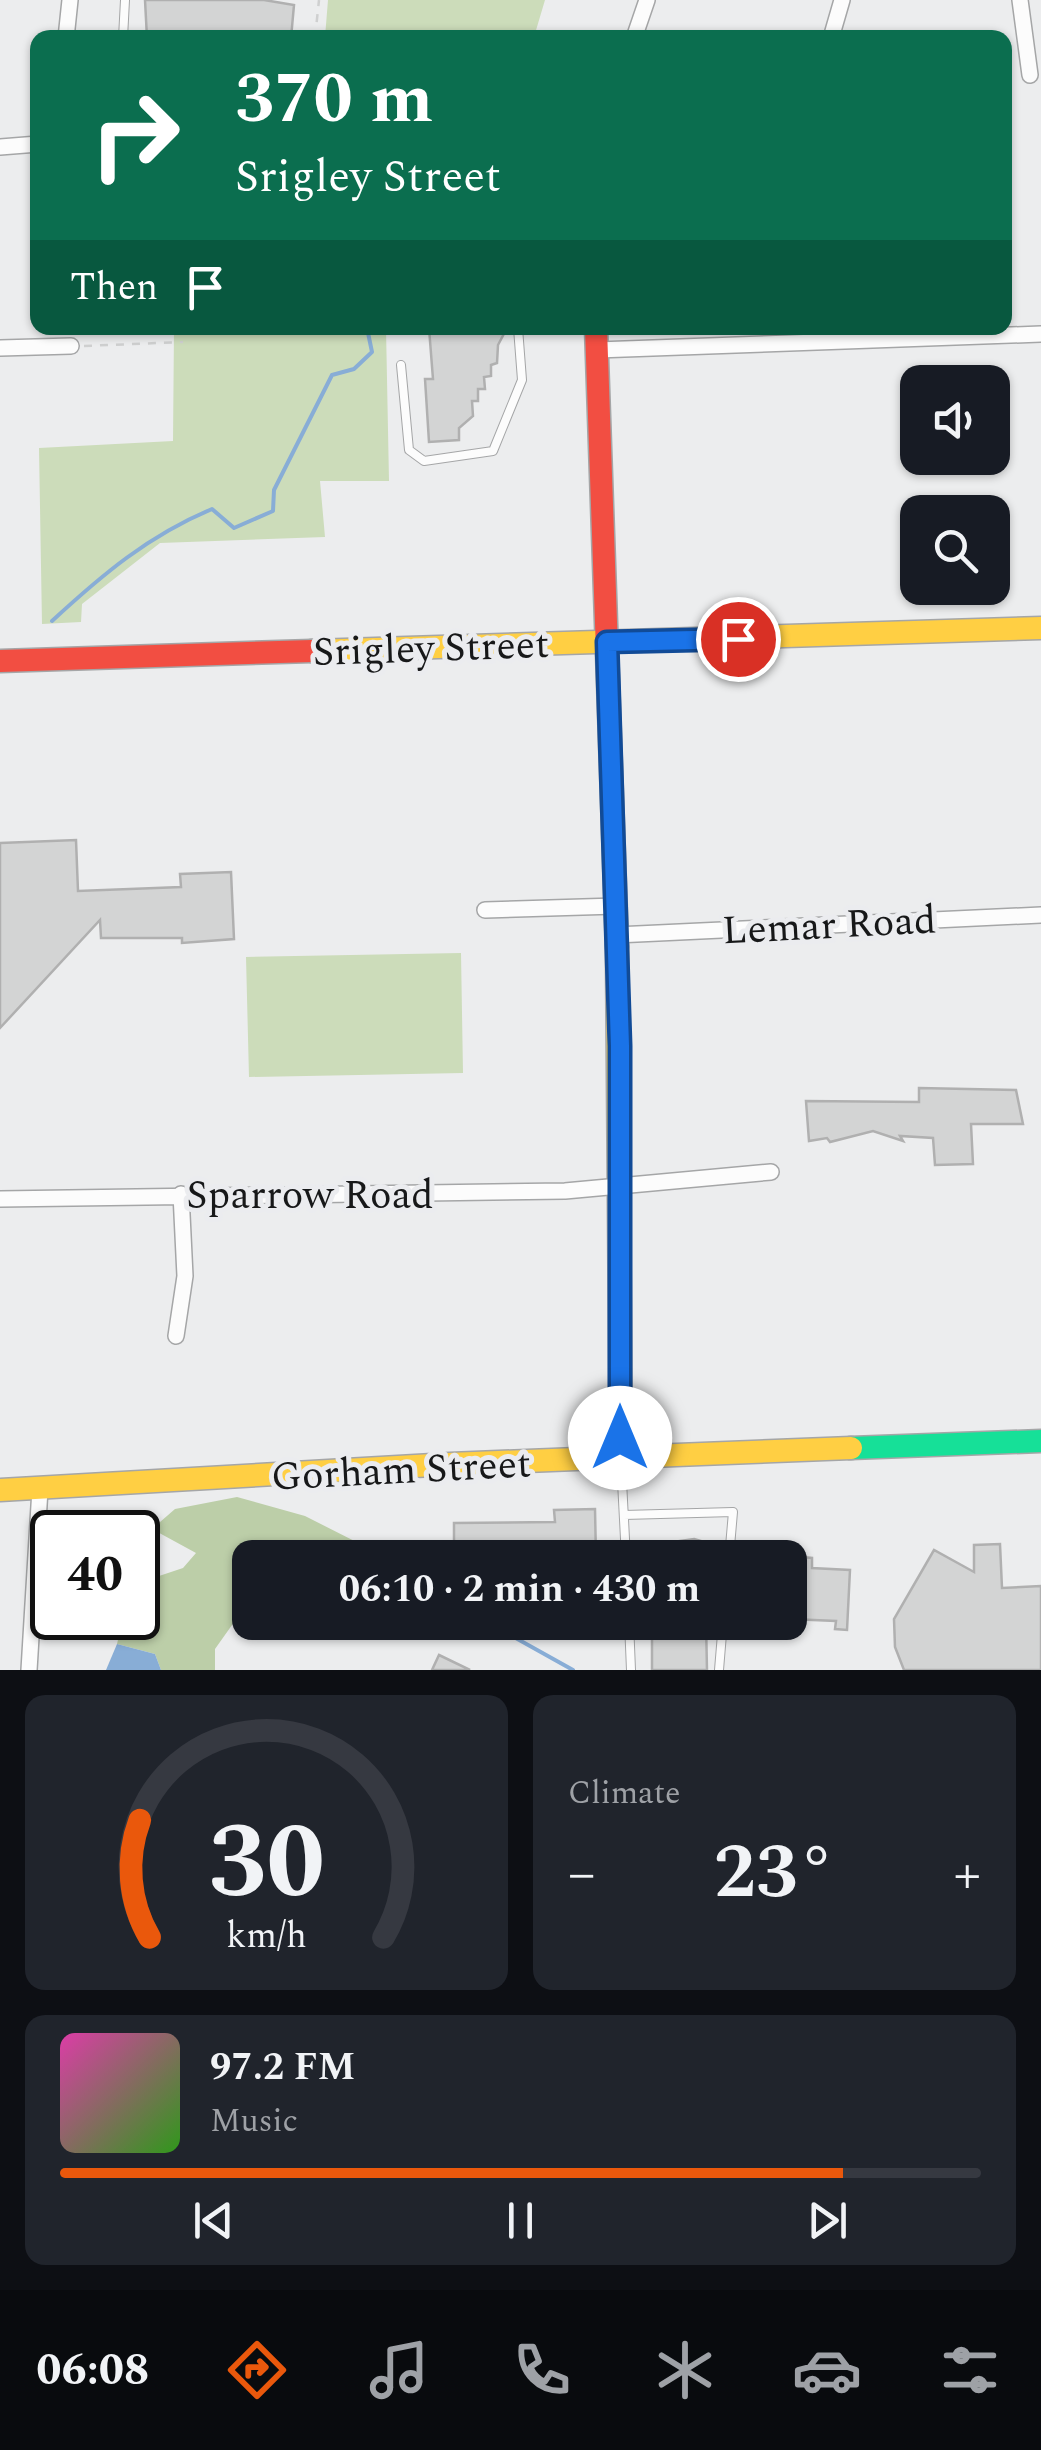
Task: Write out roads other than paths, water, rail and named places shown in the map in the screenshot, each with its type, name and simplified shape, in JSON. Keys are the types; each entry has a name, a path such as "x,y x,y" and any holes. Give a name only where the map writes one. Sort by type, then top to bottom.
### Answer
{"street":[{"path":"67,30 70,0"},
{"path":"637,30 647,0"},
{"path":"834,30 842,0"},
{"path":"1020,0 1030,75"},
{"path":"0,148 30,145"},
{"path":"1012,334 1041,334"},
{"path":"621,1460 616,906 596,339 952,335"},
{"path":"0,348 70,346"},
{"name":"Srigley Street","path":"0,662 1041,628"},
{"path":"484,910 616,906"},
{"name":"Lemar Road","path":"616,935 1041,915"},
{"name":"Sparrow Road","path":"0,1199 488,1193 771,1172"},
{"path":"176,1336 185,1276 182,1194"},
{"name":"Gorham Street","path":"0,1490 450,1464 1041,1441"},
{"path":"29,1670 40,1489"}],"lane":[{"path":"123,30 125,0"},
{"path":"401,365 409,450 424,461 493,451 522,380 519,335"},
{"path":"621,1460 625,1540"},
{"path":"624,1515 733,1512 731,1540"},
{"path":"630,1640 631,1670"},
{"path":"719,1670 722,1640"}],"water":[{"path":"117,1644 155,1654 161,1670 106,1670"}],"waterway":[{"path":"52,621 127,558 189,520 212,509 234,528 273,511 274,490 332,375 354,369 372,352 368,335"},
{"path":"519,1640 573,1670"}]}
